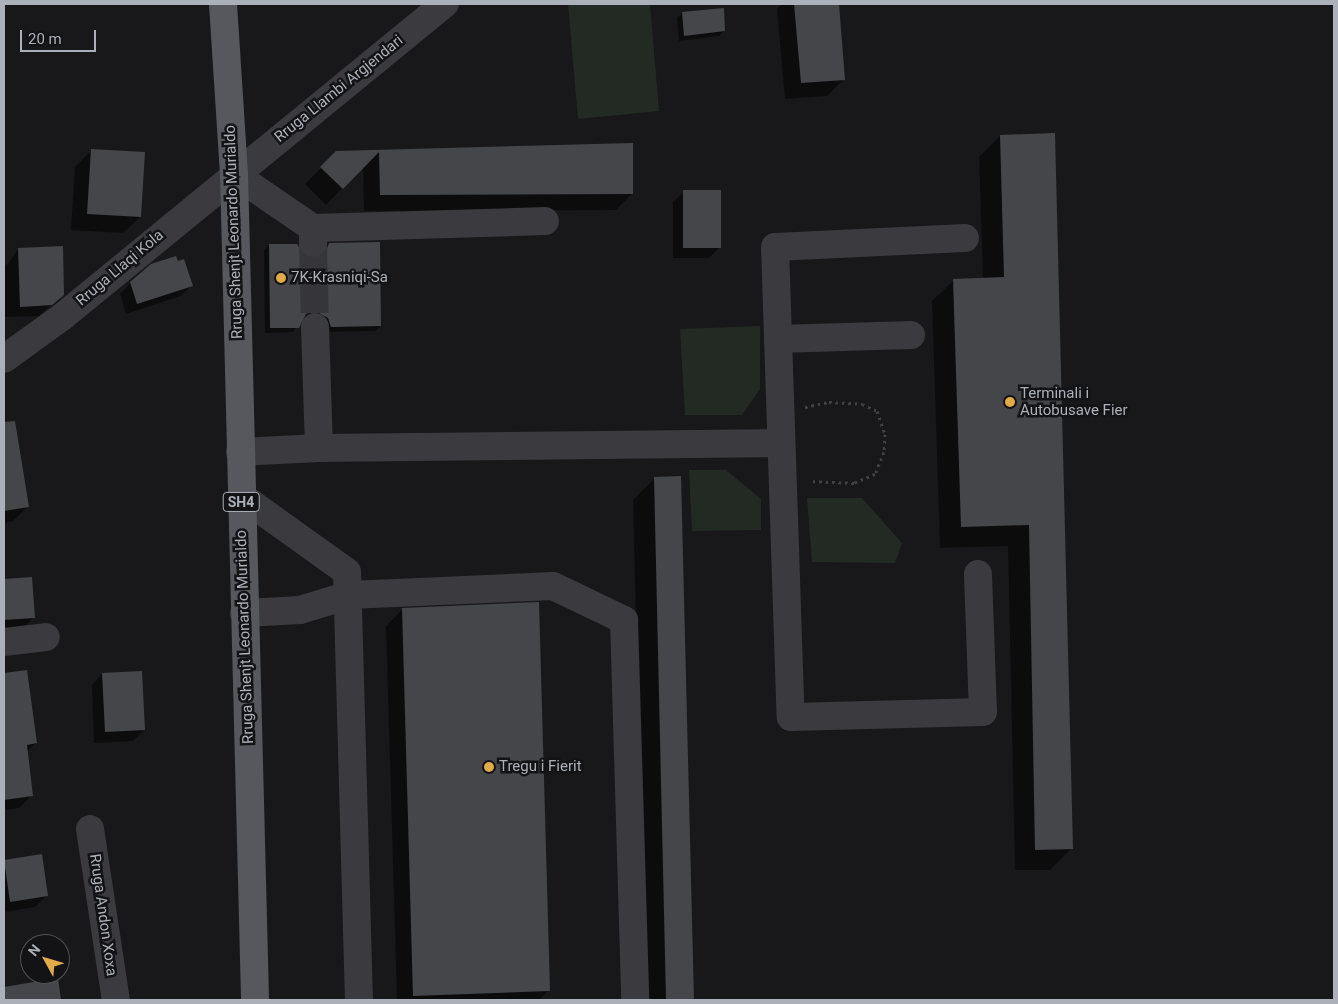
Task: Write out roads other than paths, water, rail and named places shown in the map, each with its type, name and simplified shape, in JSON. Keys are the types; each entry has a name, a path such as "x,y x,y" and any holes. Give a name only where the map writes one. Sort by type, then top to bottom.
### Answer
{"main road":[{"name":"Rruga Shenjt Leonardo Murialdo","path":"223,4 234,174 255,1000"}],"street":[{"name":"Rruga Llambi Argjendari","path":"234,174 444,4"},
{"path":"234,174 313,236 546,221"},
{"name":"Rruga Llaqi Kola","path":"4,359 62,317 234,174"},
{"path":"965,238 775,247 779,443 791,717 983,712 978,574"},
{"path":"316,327 319,448"},
{"path":"778,339 911,335"},
{"path":"240,452 319,448 779,443"},
{"path":"241,496 347,572 360,1000"},
{"path":"244,613 300,610 348,596 553,586 624,620 635,1000"},
{"path":"4,642 46,637"},
{"name":"Rruga Andon Xoxa","path":"90,829 116,1000"}],"tunnel":[{"path":"313,243 315,327"}],"place":[{"name":"7K-Krasniqi-Sa","path":"281,278"},
{"name":"Terminali i Autobusave Fier","path":"1010,402"},
{"name":"Tregu i Fierit","path":"489,767"}]}
